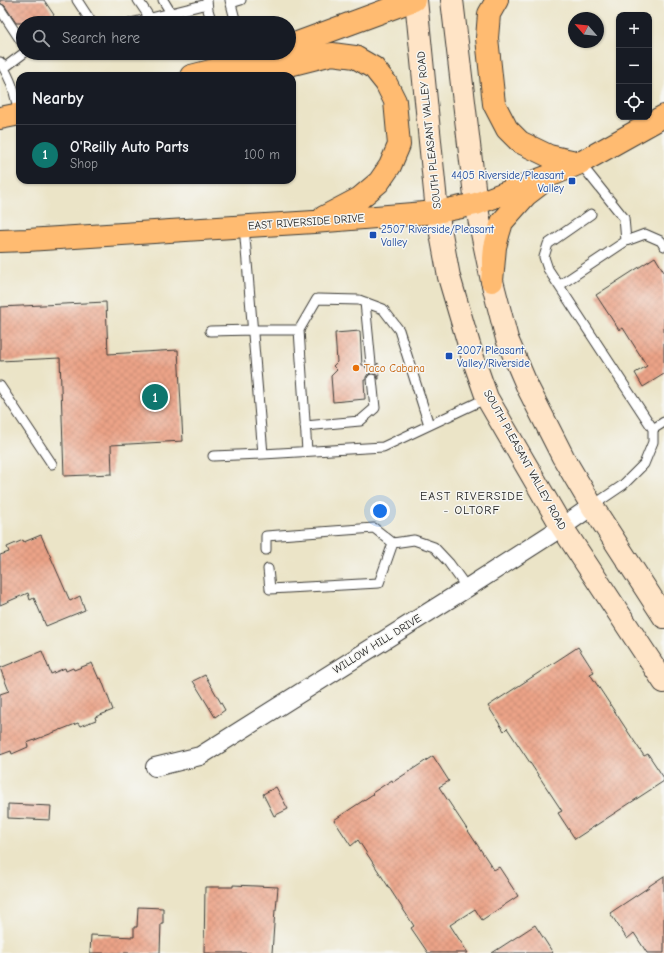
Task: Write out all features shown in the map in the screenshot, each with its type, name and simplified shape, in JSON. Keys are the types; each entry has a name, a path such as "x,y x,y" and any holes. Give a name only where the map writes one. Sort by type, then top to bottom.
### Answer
{"main road":[{"path":"296,43 415,0"},
{"name":"SOUTH PLEASANT VALLEY ROAD","path":"415,0 437,212 449,276 472,355 487,398 562,527 664,682"},
{"path":"452,0 476,204 492,281 508,339 528,388 563,457 592,506 664,617"},
{"path":"497,0 489,14 487,38 494,104 507,129 520,142 549,156 580,163"},
{"path":"205,72 238,63 277,68 332,54 355,57 374,68 386,83 395,101 399,144 390,166 379,182 360,198 314,222"},
{"name":"EAST RIVERSIDE DRIVE","path":"0,241 314,222 437,212 476,204 554,174 580,163 664,116"},
{"path":"492,281 495,246 502,222 526,195 554,174"}],"street":[{"name":"WILLOW HILL DRIVE","path":"155,767 200,756 467,588 592,506"}],"lane":[{"path":"77,0 87,16"},
{"path":"138,0 149,16"},
{"path":"163,0 171,13"},
{"path":"234,16 230,1 241,0"},
{"path":"158,16 207,2 210,16"},
{"path":"0,9 16,33"},
{"path":"15,115 14,89 2,65 16,57"},
{"path":"580,163 624,218 626,241"},
{"path":"590,214 548,244 544,257 548,269 653,429 653,442 644,464 623,485 592,506"},
{"path":"244,226 263,454"},
{"path":"560,286 626,241 644,234 661,241 664,246"},
{"path":"306,451 299,330 317,299 359,300 383,309 399,330 429,425"},
{"path":"365,302 371,364"},
{"path":"210,332 299,330"},
{"path":"305,426 360,421 375,408 372,379"},
{"path":"0,386 52,464"},
{"path":"213,456 383,447 487,398"},
{"path":"653,429 664,422"},
{"path":"266,550 266,536 374,528 393,543 414,540 434,547 449,563 467,588"},
{"path":"268,569 270,589 379,583 393,543"}],"building":[{"path":"0,0 44,0 54,15 16,16 16,23 5,6 0,3"},
{"path":"655,257 664,272 664,374 643,387 635,373 647,366 623,328 619,330 596,295"},
{"path":"106,302 108,354 178,350 183,441 111,445 112,474 64,476 60,358 0,361 0,307"},
{"name":"Taco Cabana","path":"360,331 362,365 365,365 366,368 371,370 375,369 378,363 379,379 377,375 372,373 368,374 366,380 364,380 365,399 333,402 331,376 337,370 333,366 337,362 335,333"},
{"path":"41,535 70,601 80,596 85,610 46,626 34,598 30,600 28,593 0,605 0,555 9,552 7,547 23,540 24,542"},
{"path":"578,647 594,672 590,674 644,756 648,754 664,778 664,781 575,839 558,813 562,811 507,728 504,731 488,706"},
{"path":"42,651 51,674 65,668 66,671 73,668 74,670 92,663 99,679 101,678 113,710 95,717 96,720 80,726 78,723 27,743 28,747 12,754 11,751 0,755 0,694 9,691 0,668"},
{"path":"205,675 225,710 215,717 193,681"},
{"path":"433,756 449,781 439,787 494,870 499,867 518,896 482,920 475,909 450,925 468,953 428,953 411,928 414,926 358,840 351,846 334,820 392,780 393,782"},
{"path":"276,787 288,809 274,816 263,794"},
{"path":"8,804 51,806 50,820 8,818"},
{"path":"664,876 664,953 647,953 634,933 627,939 610,913"},
{"path":"233,885 278,887 272,953 204,953 205,887 233,887"},
{"path":"138,907 163,908 160,953 90,953 91,935 134,937 134,927 137,927"},
{"path":"535,925 553,953 492,953"}],"place":[{"name":"4405 Riverside/Pleasant Valley","path":"572,181"},
{"name":"2507 Riverside/Pleasant Valley","path":"373,235"},
{"name":"2007 Pleasant Valley/Riverside","path":"449,356"},
{"name":"Taco Cabana","path":"356,368"},
{"name":"O'Reilly Auto Parts","path":"155,397"}],"district":[{"name":"EAST RIVERSIDE - OLTORF","path":"472,503"}]}
